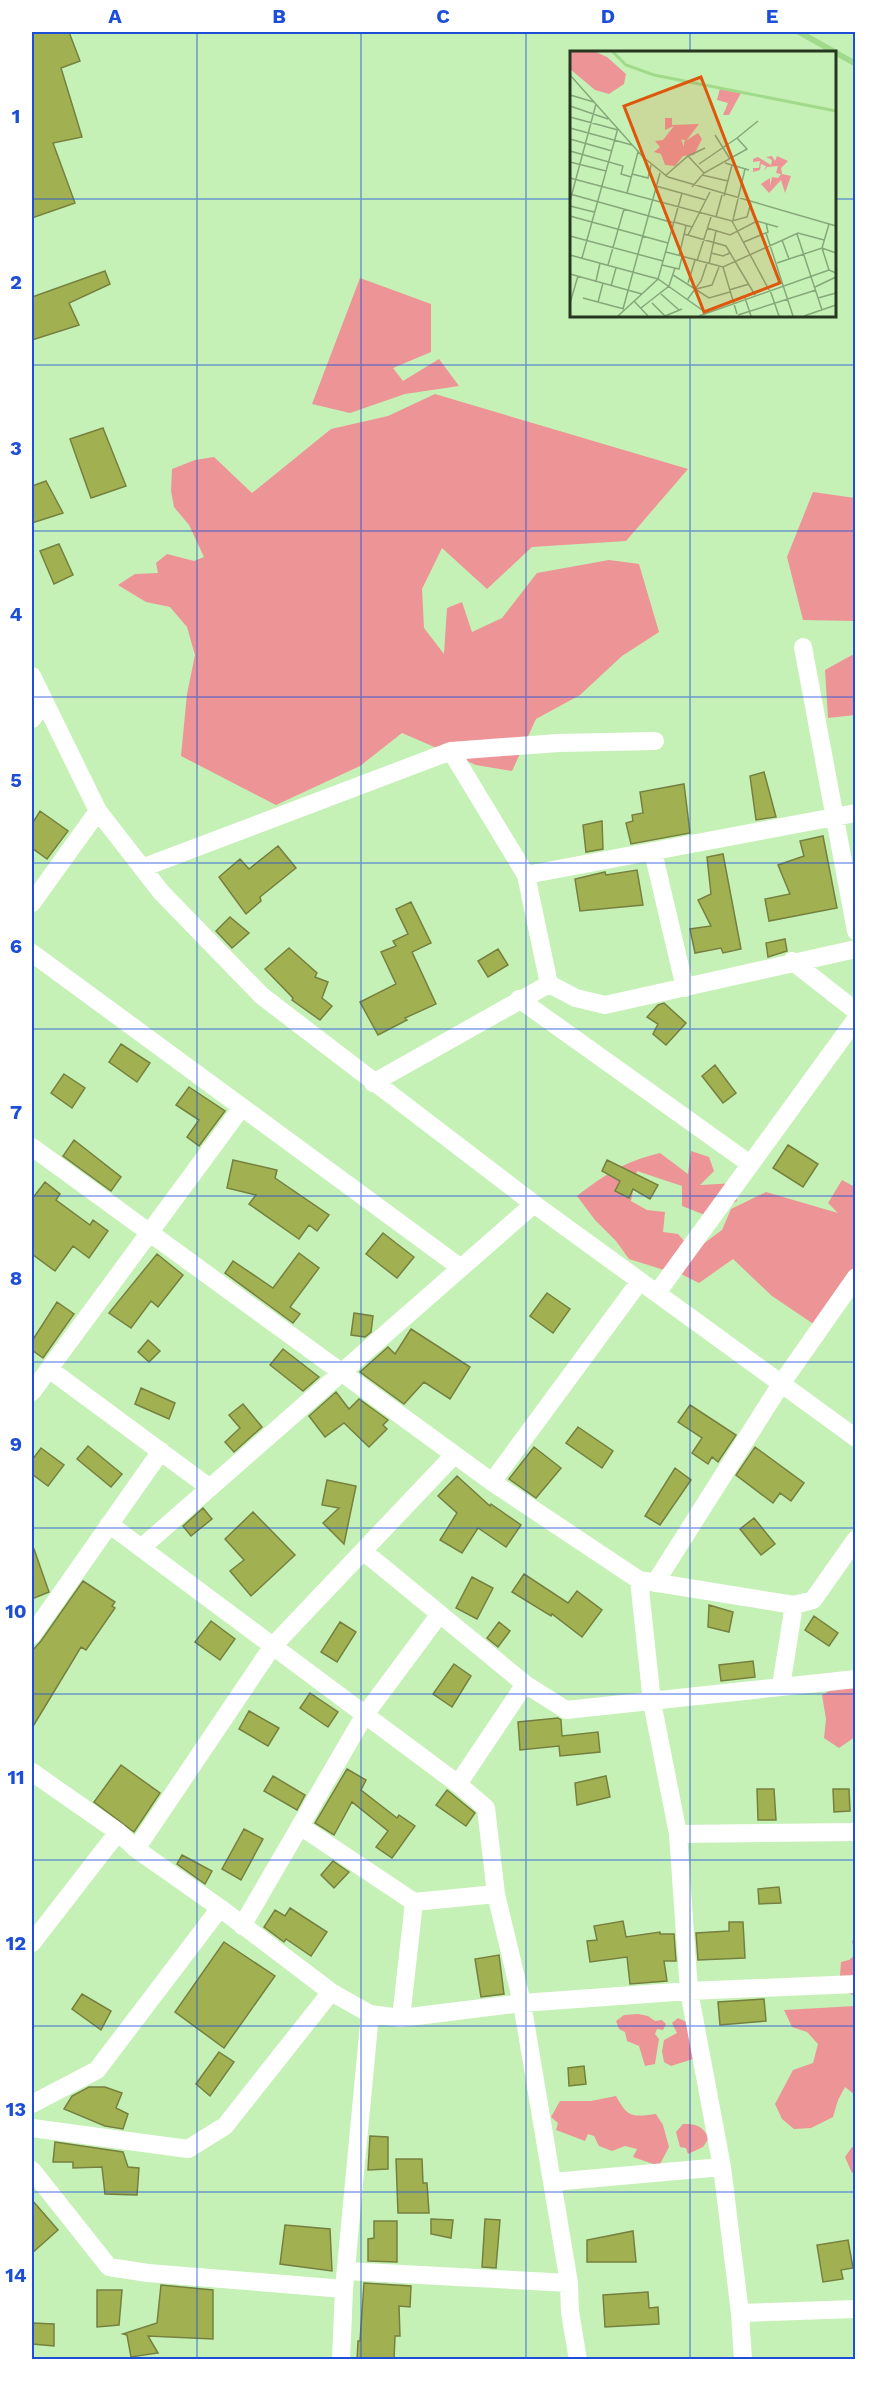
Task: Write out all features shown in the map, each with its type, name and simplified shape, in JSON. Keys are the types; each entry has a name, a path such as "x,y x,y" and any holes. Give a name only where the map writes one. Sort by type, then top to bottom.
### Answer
{"street":[{"path":"803,647 855,931"},
{"path":"32,676 98,811 161,892 200,935 262,996 534,1204 855,1438"},
{"path":"32,719 44,702"},
{"path":"142,868 451,751 558,743 655,741"},
{"path":"451,751 526,875 549,984"},
{"path":"32,903 98,811"},
{"path":"526,875 855,813"},
{"path":"652,852 685,988"},
{"path":"549,984 576,998 605,1005 855,949"},
{"path":"32,953 461,1268"},
{"path":"792,962 855,1011"},
{"path":"373,1083 549,984"},
{"path":"519,999 750,1164"},
{"path":"657,1293 855,1019"},
{"path":"32,1392 42,1369 149,1233 242,1107"},
{"path":"32,1147 492,1482 647,1582 794,1605 813,1600 855,1539"},
{"path":"141,1548 534,1204"},
{"path":"742,2360 740,2313 722,2167 689,1991 678,1834 652,1702 647,1582 855,1277"},
{"path":"492,1482 640,1281"},
{"path":"42,1369 161,1451 210,1488"},
{"path":"32,1635 161,1451"},
{"path":"136,1849 272,1647 454,1455"},
{"path":"110,1524 458,1784 486,1808 496,1894 522,2003 569,2283 570,2312 578,2360"},
{"path":"363,1551 525,1684 566,1710 855,1679"},
{"path":"781,1686 794,1605"},
{"path":"242,1926 364,1716 439,1615"},
{"path":"458,1784 525,1684"},
{"path":"32,1772 118,1832 136,1849 220,1908 331,1992 370,2014 401,2018 522,2003 689,1991 855,1984"},
{"path":"300,1826 414,1902 496,1894"},
{"path":"32,1943 118,1832"},
{"path":"678,1834 855,1832"},
{"path":"401,2018 414,1902"},
{"path":"32,2104 97,2070 220,1908"},
{"path":"32,2128 188,2149 225,2126 331,1992"},
{"path":"341,2360 345,2280 370,2014"},
{"path":"552,2182 722,2167"},
{"path":"32,2170 109,2267 148,2273 345,2280 569,2283"},
{"path":"740,2313 855,2309"}],"shaded area":[{"path":"360,278 431,304 431,352 393,368 403,381 439,359 459,386 405,394 350,413 312,404"},
{"path":"435,394 688,469 626,541 532,547 487,589 442,548 422,589 424,628 444,654 447,608 462,602 472,632 502,618 537,573 609,560 639,564 659,632 622,656 580,695 536,719 512,771 476,765 402,733 360,766 276,805 181,756 187,694 195,655 187,627 170,607 146,602 118,585 135,574 158,573 156,563 167,554 194,561 204,557 189,525 174,507 171,491 172,469 195,460 214,457 252,493 331,429 388,416"},
{"path":"813,492 855,498 855,621 803,620 787,557"},
{"path":"852,655 855,657 855,715 828,718 825,670"},
{"path":"691,1151 709,1157 714,1171 700,1185 736,1183 737,1201 710,1217 682,1206 682,1186 637,1171 631,1201 647,1210 665,1212 663,1232 678,1234 686,1243 664,1270 629,1259 577,1196 616,1169 660,1153 688,1174"},
{"path":"842,1180 855,1187 855,1270 815,1325 772,1296 733,1259 699,1283 673,1270 722,1230 731,1209 766,1192 838,1213 828,1203"},
{"path":"842,1684 855,1688 855,1737 839,1748 824,1738 826,1719 822,1695"},
{"path":"855,1939 855,1955 852,1941"},
{"path":"855,1955 855,1994 853,1995 839,1989 841,1962"},
{"path":"855,2006 855,2095 845,2087 833,2117 811,2128 794,2129 782,2119 775,2104 793,2070 813,2063 818,2044 807,2032 792,2027 784,2010"},
{"path":"624,2015 648,2016 655,2021 662,2020 666,2024 663,2030 657,2029 655,2034 659,2039 655,2064 645,2066 639,2046 627,2041 625,2032 619,2029 616,2021"},
{"path":"678,2018 695,2026 693,2059 671,2066 664,2062 662,2051 664,2040 677,2033 672,2023"},
{"path":"616,2096 628,2112 641,2116 656,2114 663,2125 669,2147 659,2166 633,2157 637,2149 625,2146 612,2151 599,2146 594,2136 588,2134 585,2141 556,2130 558,2123 551,2117 560,2101 591,2101"},
{"path":"683,2124 696,2125 704,2131 709,2138 703,2147 688,2154 686,2148 680,2147 676,2132"},
{"path":"852,2147 856,2148 855,2172 852,2173 845,2157"}],"building":[{"path":"32,32 69,32 80,61 61,68 82,137 53,143 75,203 32,218"},
{"path":"105,271 110,284 69,303 79,325 32,340 32,297"},
{"path":"103,428 126,486 91,498 70,439"},
{"path":"46,481 63,513 32,523 32,486"},
{"path":"59,544 73,575 54,584 40,551"},
{"path":"764,772 776,817 756,820 750,776"},
{"path":"684,784 690,833 631,844 626,823 633,821 632,815 643,813 640,792"},
{"path":"40,811 68,831 47,859 32,848 32,824"},
{"path":"602,821 603,849 586,852 583,825"},
{"path":"823,836 837,908 769,921 765,899 790,894 778,865 804,856 800,841"},
{"path":"278,846 296,868 260,897 261,901 246,914 219,877 240,859 249,869"},
{"path":"723,854 741,949 723,953 721,948 695,953 690,929 711,926 698,900 711,894 707,857"},
{"path":"637,870 643,905 580,911 575,879 605,872 606,875"},
{"path":"411,902 431,943 412,952 436,1004 405,1018 407,1020 378,1035 360,1002 396,984 381,952 396,946 393,941 408,934 396,909"},
{"path":"230,917 249,933 232,948 216,931"},
{"path":"785,939 787,951 768,957 766,943"},
{"path":"289,948 317,973 315,977 328,982 322,998 332,1006 320,1020 292,1000 293,998 265,969"},
{"path":"498,949 508,965 488,977 478,961"},
{"path":"664,1003 686,1023 666,1045 653,1034 658,1024 647,1017 658,1005"},
{"path":"121,1044 150,1063 137,1082 109,1062"},
{"path":"715,1065 736,1093 723,1103 702,1076"},
{"path":"64,1074 85,1088 72,1108 51,1093"},
{"path":"189,1087 225,1111 199,1146 187,1137 199,1120 176,1105"},
{"path":"74,1140 121,1177 111,1191 63,1156"},
{"path":"788,1145 818,1164 803,1187 773,1168"},
{"path":"233,1160 277,1170 275,1178 329,1215 317,1231 309,1225 299,1239 249,1204 256,1195 227,1188"},
{"path":"607,1160 658,1185 650,1199 633,1189 629,1198 615,1191 620,1181 602,1171"},
{"path":"45,1182 60,1194 56,1200 90,1225 93,1220 108,1231 89,1258 73,1246 55,1271 32,1254 32,1199"},
{"path":"383,1233 414,1257 397,1278 366,1254"},
{"path":"299,1253 319,1268 290,1307 300,1314 293,1323 225,1273 233,1261 273,1288"},
{"path":"157,1254 183,1275 158,1307 151,1301 131,1328 109,1313"},
{"path":"547,1293 570,1309 553,1333 530,1316"},
{"path":"57,1302 74,1314 43,1358 32,1350 32,1341"},
{"path":"354,1313 373,1316 371,1332 365,1337 351,1335"},
{"path":"411,1329 470,1367 450,1399 424,1382 404,1404 360,1372 388,1347 395,1354"},
{"path":"148,1340 160,1351 149,1362 138,1352"},
{"path":"283,1349 319,1377 303,1391 270,1365"},
{"path":"141,1388 175,1403 169,1419 135,1404"},
{"path":"336,1392 349,1409 359,1399 388,1420 383,1425 387,1429 369,1447 344,1423 325,1437 309,1416"},
{"path":"243,1404 262,1427 234,1452 225,1442 240,1428 229,1415"},
{"path":"690,1405 736,1435 718,1462 712,1457 708,1464 692,1453 702,1438 678,1422"},
{"path":"578,1427 613,1451 602,1468 566,1443"},
{"path":"88,1446 122,1474 111,1487 77,1459"},
{"path":"534,1447 561,1468 536,1498 509,1479"},
{"path":"755,1447 804,1483 791,1501 780,1493 773,1503 736,1475"},
{"path":"41,1448 64,1465 48,1486 32,1474 32,1460"},
{"path":"675,1468 691,1480 660,1525 645,1516"},
{"path":"457,1476 490,1506 491,1504 521,1525 506,1547 478,1528 462,1553 440,1540 457,1513 438,1496"},
{"path":"327,1480 356,1486 344,1544 323,1523 339,1508 322,1505"},
{"path":"203,1508 212,1519 191,1536 183,1526"},
{"path":"253,1512 295,1555 251,1596 230,1571 244,1560 225,1539"},
{"path":"754,1518 775,1544 761,1555 740,1529"},
{"path":"32,1549 34,1549 49,1592 32,1599"},
{"path":"524,1574 568,1603 577,1591 602,1610 582,1637 552,1614 551,1616 512,1592"},
{"path":"472,1577 493,1588 477,1619 456,1608"},
{"path":"83,1581 115,1602 112,1606 115,1608 86,1650 81,1647 32,1728 32,1651"},
{"path":"709,1605 733,1612 729,1632 708,1627"},
{"path":"814,1616 838,1633 829,1646 805,1630"},
{"path":"211,1621 235,1639 220,1660 195,1642"},
{"path":"340,1622 356,1632 337,1662 321,1652"},
{"path":"499,1622 510,1631 498,1647 487,1638"},
{"path":"753,1661 755,1677 721,1681 719,1665"},
{"path":"454,1664 471,1676 452,1707 433,1694"},
{"path":"310,1693 338,1712 328,1727 300,1708"},
{"path":"249,1711 279,1728 268,1746 239,1729"},
{"path":"558,1718 561,1720 562,1736 598,1732 600,1752 560,1756 559,1746 520,1750 518,1722"},
{"path":"121,1765 160,1793 134,1832 94,1802"},
{"path":"347,1769 366,1780 361,1790 397,1818 399,1815 415,1826 392,1858 376,1847 388,1831 352,1802 334,1835 315,1823"},
{"path":"273,1776 305,1795 297,1810 264,1791"},
{"path":"606,1776 610,1797 577,1805 575,1783"},
{"path":"757,1789 774,1789 776,1820 758,1820"},
{"path":"833,1789 849,1789 850,1811 834,1812"},
{"path":"447,1790 475,1813 466,1826 436,1805"},
{"path":"244,1829 263,1839 241,1880 222,1869"},
{"path":"182,1855 212,1871 205,1884 177,1864"},
{"path":"333,1861 349,1872 334,1888 321,1875"},
{"path":"779,1887 781,1903 759,1904 758,1889"},
{"path":"290,1908 327,1932 311,1956 286,1939 284,1942 264,1927 275,1910 285,1916"},
{"path":"623,1921 626,1937 660,1932 660,1934 674,1934 676,1961 664,1961 667,1981 630,1984 627,1957 590,1962 587,1941 597,1940 594,1926"},
{"path":"729,1922 743,1922 745,1958 698,1960 696,1933 729,1931"},
{"path":"224,1942 275,1976 224,2048 175,2012"},
{"path":"499,1955 504,1994 481,1997 475,1959"},
{"path":"82,1994 111,2011 101,2030 72,2009"},
{"path":"764,1999 766,2021 720,2025 718,2002"},
{"path":"219,2052 234,2062 210,2096 196,2084"},
{"path":"584,2066 586,2084 569,2086 568,2068"},
{"path":"89,2087 105,2087 122,2093 116,2108 128,2114 123,2129 105,2126 64,2109 72,2096"},
{"path":"370,2136 388,2137 388,2169 368,2170"},
{"path":"55,2142 123,2152 128,2167 139,2168 137,2195 105,2194 102,2167 73,2168 73,2162 53,2162"},
{"path":"396,2159 422,2159 423,2183 427,2183 429,2213 398,2213"},
{"path":"32,2200 58,2230 32,2253"},
{"path":"431,2219 453,2220 451,2238 431,2234"},
{"path":"485,2219 500,2220 496,2268 482,2267"},
{"path":"374,2221 397,2221 397,2262 368,2261 368,2239 374,2238"},
{"path":"285,2225 330,2229 332,2271 280,2264"},
{"path":"633,2231 636,2262 587,2262 587,2240"},
{"path":"848,2240 853,2268 841,2270 843,2279 823,2282 817,2245"},
{"path":"364,2283 411,2286 410,2307 399,2306 400,2336 395,2336 394,2360 357,2360"},
{"path":"161,2285 213,2290 213,2339 148,2336 158,2353 131,2357 127,2335 123,2334 157,2323"},
{"path":"97,2290 122,2290 119,2325 97,2327"},
{"path":"648,2292 649,2308 658,2307 659,2324 605,2327 603,2295"},
{"path":"32,2323 54,2324 54,2346 32,2344"}],"waterway":[{"path":"799,32 833,51"},
{"path":"836,53 856,64"}]}
